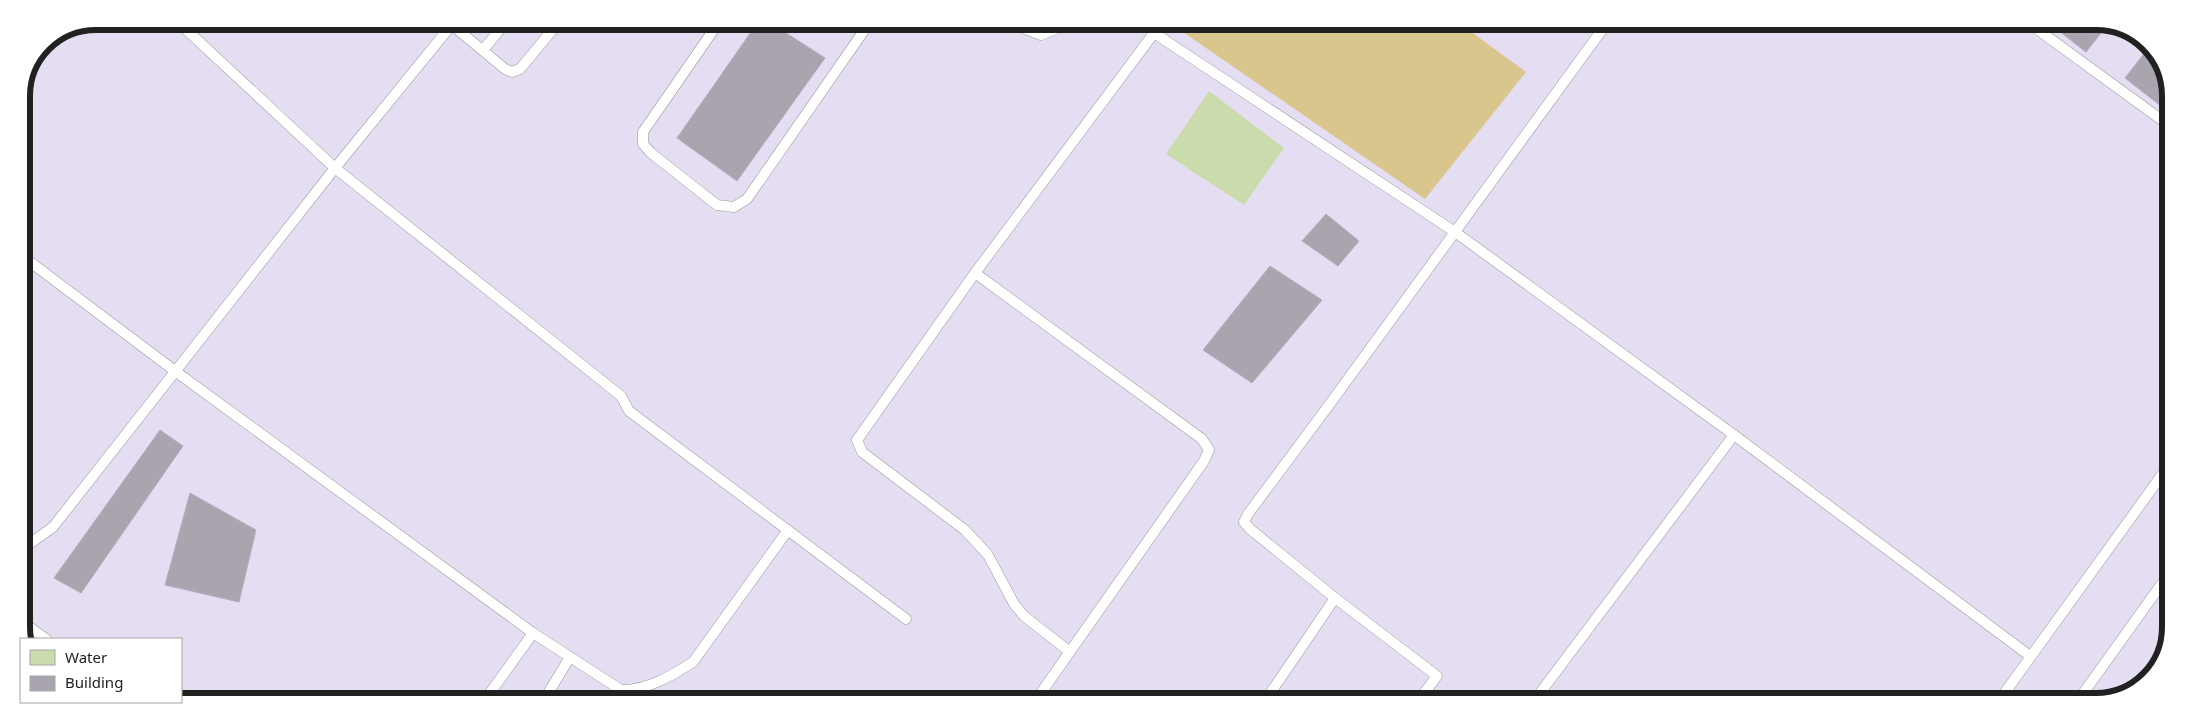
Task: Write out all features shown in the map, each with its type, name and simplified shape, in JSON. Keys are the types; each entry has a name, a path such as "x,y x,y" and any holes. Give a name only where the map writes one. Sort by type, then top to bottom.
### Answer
{"lane":[{"path":"187,30 335,168 621,396 629,411 906,619"},
{"path":"30,544 53,527 335,168 447,30"},
{"path":"461,30 508,71 516,71 552,30"},
{"path":"483,50 499,30"},
{"path":"714,30 644,132 643,144 651,153 717,204 734,207 747,199 864,30"},
{"path":"1028,30 1041,35 1053,30"},
{"path":"1070,652 1024,616 1014,604 988,555 965,530 862,452 856,440 975,273 1157,30"},
{"path":"1424,693 1437,676 1335,598 1250,529 1244,522 1601,30"},
{"path":"2038,30 2162,120"},
{"path":"1154,34 1455,232 1734,435 2030,656"},
{"path":"30,262 175,371 533,633 621,690 634,691 678,672 693,662 788,530"},
{"path":"30,268 33,264"},
{"path":"975,273 1202,439 1209,450 1041,693"},
{"path":"1540,693 1734,435"},
{"path":"2004,693 2162,475"},
{"path":"2083,693 2162,583"},
{"path":"1270,693 1335,598"},
{"path":"30,627 45,638"},
{"path":"490,693 533,633"},
{"path":"548,693 570,657"}],"shaded area":[{"path":"96,30 2096,30 2113,32 2129,39 2146,53 2157,71 2162,92 2162,627 2160,644 2151,664 2136,679 2117,689 2096,693 182,693 182,638 31,638 30,96 31,83 41,59 59,41 83,31"},
{"path":"1180,30 1469,30 1526,72 1425,199"}],"water":[{"path":"1209,91 1284,148 1244,205 1166,154"}],"building":[{"path":"752,30 781,30 825,58 737,181 677,138"},
{"path":"2058,30 2103,31 2086,52"},
{"path":"2145,52 2153,63 2161,83 2162,107 2125,78"},
{"path":"1326,214 1359,241 1338,266 1302,241"},
{"path":"1270,266 1322,300 1252,383 1203,350"},
{"path":"160,430 183,446 81,593 54,578"},
{"path":"190,493 256,530 239,602 165,585"}]}
